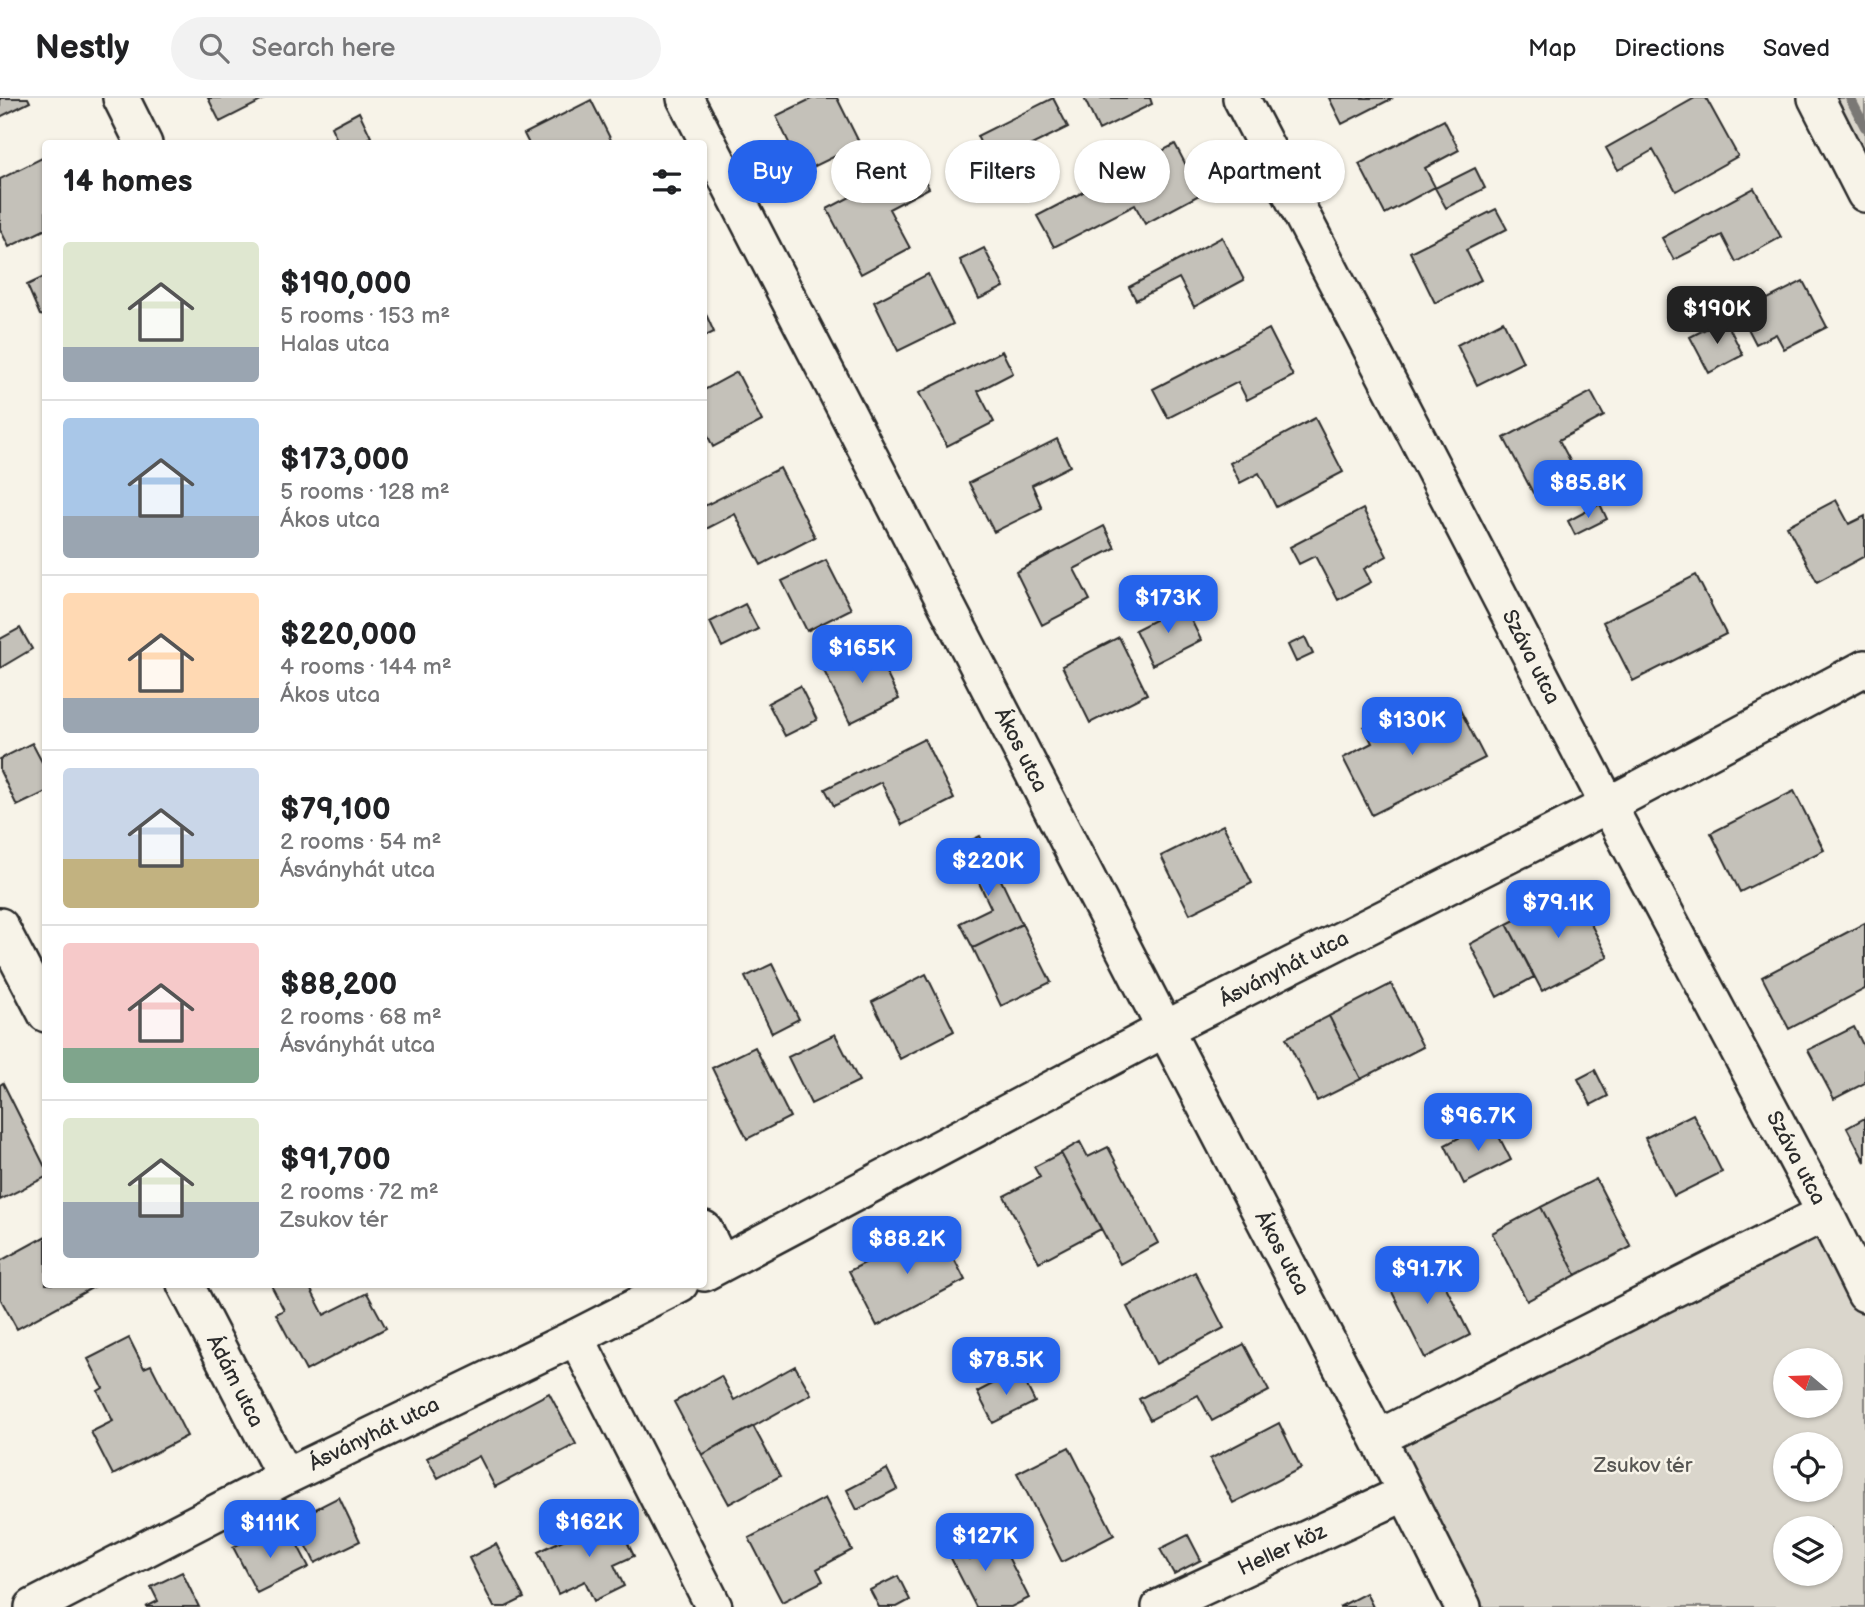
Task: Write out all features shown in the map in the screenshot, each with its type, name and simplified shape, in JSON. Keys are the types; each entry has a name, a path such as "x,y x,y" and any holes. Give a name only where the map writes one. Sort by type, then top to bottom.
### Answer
{"street":[{"path":"121,98 142,140"},
{"name":"Ákos utca","path":"685,98 707,140"},
{"name":"Száva utca","path":"1241,98 1608,805 1825,1213"},
{"path":"1816,98 1865,194"},
{"name":"Ákos utca","path":"707,141 1378,1438"},
{"name":"Ásványhát utca","path":"712,1268 1165,1029 1608,805 1865,668"},
{"path":"0,926 42,1006"},
{"path":"1463,1607 1378,1438 1825,1213 1865,1294"},
{"path":"707,1244 712,1268"},
{"name":"Ádám utca","path":"187,1288 285,1477"},
{"name":"Ásványhát utca","path":"33,1607 285,1477 576,1338 672,1288"},
{"path":"576,1338 714,1607"},
{"name":"Heller köz","path":"1160,1607 1405,1493"}],"green space":[{"path":"1819,98 1865,98 1865,185"},
{"name":"Zsukov tér","path":"1825,1213 1865,1294 1865,1607 1463,1607 1378,1438"}],"building":[{"path":"0,98 28,98 30,102 0,117"},
{"path":"208,98 265,98 265,99 220,122"},
{"path":"813,98 837,98 858,140 831,140 831,158 817,165 817,140 788,140 776,116"},
{"path":"1053,98 1068,127 1042,140 979,140 977,136"},
{"path":"1084,98 1150,98 1152,104 1099,130"},
{"path":"1329,98 1393,98 1342,124"},
{"path":"1695,98 1706,98 1738,156 1676,191 1653,150 1618,170 1606,148"},
{"path":"591,100 611,140 527,140 524,134"},
{"path":"359,112 371,137 365,140 337,140 331,127"},
{"path":"1444,120 1459,150 1425,168 1435,187 1385,214 1359,164"},
{"path":"1175,144 1184,161 1184,203 1145,224 1135,205 1054,247 1037,216 1074,197 1074,203 1170,203 1170,147"},
{"path":"42,158 42,231 9,247 0,229 0,179"},
{"path":"1475,168 1485,188 1446,208 1435,188"},
{"path":"1754,188 1781,237 1736,262 1722,235 1674,260 1662,238"},
{"path":"838,203 900,203 889,209 910,248 861,274 827,209"},
{"path":"1496,209 1507,229 1466,250 1481,280 1435,303 1410,252"},
{"path":"1222,237 1244,280 1194,307 1179,278 1136,300 1129,287"},
{"path":"984,248 1004,287 979,299 960,260"},
{"path":"928,274 953,324 898,351 874,302"},
{"path":"42,278 42,315 40,315 27,285"},
{"path":"1803,281 1827,327 1784,349 1776,334 1756,344 1740,313"},
{"path":"707,317 714,332 707,336"},
{"path":"1725,319 1743,355 1709,373 1690,337"},
{"path":"1503,321 1523,362 1477,385 1457,345"},
{"path":"1269,329 1293,376 1247,400 1238,382 1168,418 1153,389"},
{"path":"1002,351 1013,373 978,391 994,422 947,446 919,393"},
{"path":"737,372 762,421 713,447 707,434 707,388"},
{"path":"1591,392 1604,416 1559,440 1575,470 1533,493 1504,438"},
{"path":"1315,418 1343,472 1276,507 1259,473 1240,483 1230,463"},
{"path":"1057,439 1070,466 1032,485 1042,508 994,532 969,483"},
{"path":"780,468 815,537 761,565 735,514 707,528 707,504"},
{"path":"1836,500 1849,524 1865,516 1865,556 1817,582 1787,526"},
{"path":"1600,504 1607,519 1575,535 1568,521"},
{"path":"1363,509 1387,556 1364,569 1371,582 1338,600 1315,556 1299,564 1290,547"},
{"path":"1104,526 1115,548 1074,569 1090,600 1042,625 1016,572"},
{"path":"826,560 851,609 807,631 782,581"},
{"path":"1696,575 1726,634 1633,681 1603,622"},
{"path":"745,604 758,629 722,647 710,622"},
{"path":"1184,605 1201,640 1152,665 1135,630"},
{"path":"20,628 32,649 0,668 0,639"},
{"path":"1119,637 1147,694 1090,723 1062,666"},
{"path":"1305,637 1313,654 1296,662 1288,645"},
{"path":"873,646 899,699 850,723 824,671"},
{"path":"800,686 817,720 785,736 768,703"},
{"path":"1456,702 1485,758 1372,815 1343,758 1372,743 1364,727 1390,714 1398,731"},
{"path":"924,739 954,799 902,825 881,782 834,806 825,789"},
{"path":"32,743 42,762 42,794 17,806 0,771 0,759"},
{"path":"1794,791 1824,850 1740,892 1711,833"},
{"path":"1223,825 1252,883 1190,914 1161,856"},
{"path":"980,836 1022,924 973,948 960,923 991,908 961,845"},
{"path":"1573,890 1608,957 1542,991 1507,924"},
{"path":"1865,923 1865,989 1789,1029 1762,977"},
{"path":"1022,924 1051,982 1001,1006 973,948"},
{"path":"1507,924 1534,977 1497,997 1470,944"},
{"path":"772,964 799,1019 772,1033 745,977"},
{"path":"926,974 954,1031 900,1059 872,1002"},
{"path":"1391,984 1423,1047 1361,1079 1329,1016"},
{"path":"1329,1016 1361,1079 1317,1101 1286,1038"},
{"path":"1854,1027 1865,1049 1865,1083 1834,1099 1808,1050"},
{"path":"835,1034 859,1081 811,1104 788,1057"},
{"path":"755,1047 790,1117 747,1139 712,1068"},
{"path":"1595,1070 1608,1096 1591,1105 1578,1079"},
{"path":"3,1083 42,1161 42,1179 0,1200 0,1085"},
{"path":"1693,1114 1722,1172 1674,1196 1645,1138"},
{"path":"1865,1118 1865,1162 1847,1128"},
{"path":"1491,1121 1511,1160 1464,1184 1445,1145"},
{"path":"1080,1142 1088,1157 1108,1147 1158,1243 1120,1264 1061,1153"},
{"path":"1061,1153 1101,1229 1039,1262 1004,1196 1040,1177 1034,1167"},
{"path":"1596,1179 1631,1247 1576,1275 1541,1207"},
{"path":"1541,1207 1576,1275 1527,1301 1492,1233"},
{"path":"937,1226 965,1280 877,1326 849,1271"},
{"path":"42,1238 42,1288 92,1288 17,1329 0,1298 0,1261"},
{"path":"1429,1253 1470,1335 1425,1358 1384,1276"},
{"path":"1195,1272 1224,1328 1156,1364 1127,1307"},
{"path":"273,1288 310,1288 324,1315 367,1293 386,1328 306,1371 276,1314 284,1310"},
{"path":"129,1338 144,1368 151,1365 187,1436 113,1475 91,1432 113,1421 98,1391 103,1388 88,1359"},
{"path":"1244,1344 1269,1391 1212,1421 1198,1395 1150,1420 1139,1399"},
{"path":"795,1366 811,1394 702,1455 674,1402 721,1376 734,1400"},
{"path":"1019,1370 1035,1402 993,1423 977,1392"},
{"path":"549,1393 576,1444 495,1487 479,1456 438,1478 427,1458"},
{"path":"1279,1423 1301,1468 1233,1503 1210,1459"},
{"path":"753,1426 780,1476 729,1504 702,1455"},
{"path":"1069,1447 1114,1535 1062,1562 1017,1473"},
{"path":"887,1469 897,1489 857,1510 847,1490"},
{"path":"339,1497 360,1541 315,1563 294,1520"},
{"path":"825,1498 852,1550 817,1569 823,1581 782,1602 749,1538"},
{"path":"614,1515 634,1556 614,1565 624,1586 594,1601 585,1581 558,1594 538,1552"},
{"path":"951,1524 969,1559 1001,1543 1029,1598 1011,1607 976,1607 937,1531"},
{"path":"265,1531 273,1546 293,1536 309,1567 257,1593 233,1547"},
{"path":"1188,1535 1201,1560 1174,1574 1160,1549"},
{"path":"496,1544 524,1598 506,1607 494,1607 469,1558"},
{"path":"182,1572 199,1607 146,1607 158,1601 151,1587"},
{"path":"898,1576 910,1600 897,1607 879,1607 870,1590"},
{"path":"1366,1593 1373,1607 1339,1607"}],"waterway":[{"path":"1850,98 1865,127"}]}
